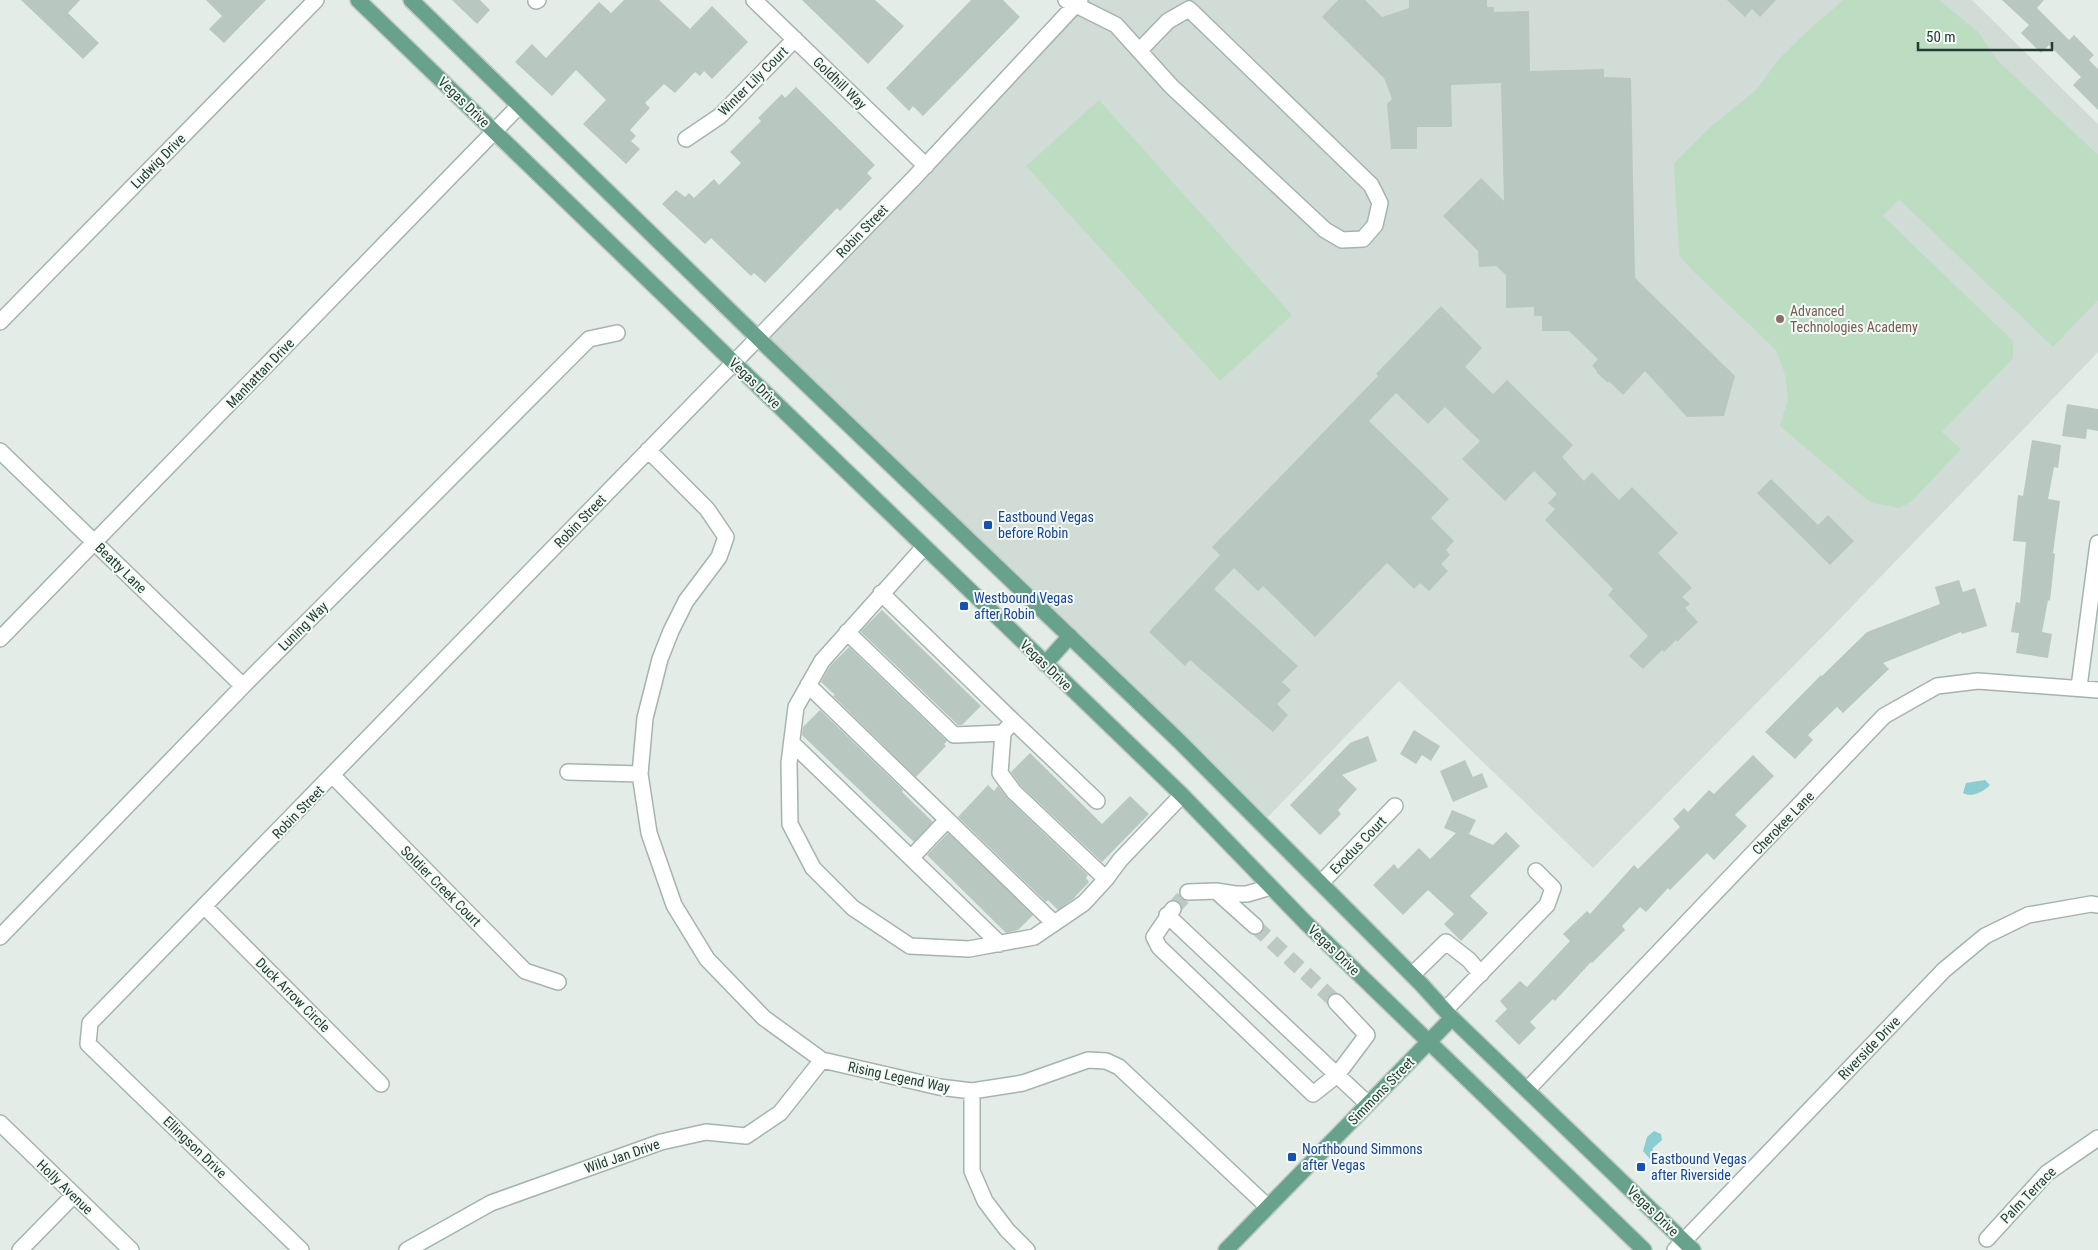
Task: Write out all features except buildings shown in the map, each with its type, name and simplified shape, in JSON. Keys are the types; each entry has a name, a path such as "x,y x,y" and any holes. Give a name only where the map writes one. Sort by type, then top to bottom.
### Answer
{"main road":[{"name":"Vegas Drive","path":"358,0 1182,795 1271,887 1644,1250"},
{"name":"Vegas Drive","path":"411,0 758,338 1199,761 1412,975 1448,1014 1684,1247"},
{"path":"1045,664 1070,636"},
{"name":"Simmons Street","path":"1226,1250 1429,1042 1448,1014"}],"street":[{"name":"Ludwig Drive","path":"0,322 316,0"},
{"name":"Goldhill Way","path":"754,0 926,166"},
{"path":"1074,2 1116,25 1171,86 1325,230 1342,240 1363,239 1375,225 1380,203 1371,185 1189,9 1168,21 1140,50"},
{"name":"Robin Street","path":"88,1044 90,1023 926,166 1074,2"},
{"name":"Winter Lily Court","path":"686,139 720,116 795,39"},
{"name":"Manhattan Drive","path":"0,639 519,106"},
{"name":"Luning Way","path":"0,936 243,686 589,338 617,333"},
{"name":"Rising Legend Way","path":"648,450 708,509 726,537 719,557 682,608 660,659 645,718 640,774 648,833 674,906 707,959 764,1018 822,1060 939,1087 972,1091 1023,1083 1088,1060 1106,1061 1120,1067 1268,1207"},
{"name":"Beatty Lane","path":"0,451 243,686"},
{"path":"2079,687 2098,543"},
{"path":"924,547 822,661 796,707 789,763 790,824 813,868 854,908 910,946 970,949 1034,937 1084,903 1120,860 1182,795"},
{"path":"881,593 1097,801"},
{"path":"847,632 954,735 1003,734"},
{"name":"Cherokee Lane","path":"1527,1090 1884,716 1937,686 1978,681 2079,687 2098,690"},
{"path":"808,685 1054,923"},
{"path":"1013,721 1003,734 1000,773 1014,792 1106,879"},
{"path":"792,743 1000,944"},
{"path":"568,772 640,774"},
{"name":"Soldier Creek Court","path":"333,776 525,972 558,982"},
{"name":"Exodus Court","path":"1321,883 1395,806"},
{"path":"911,858 947,820"},
{"path":"1448,1014 1481,974 1547,905 1553,888 1536,871"},
{"path":"1188,892 1216,891 1248,894 1271,887"},
{"path":"1216,891 1255,926"},
{"name":"Riverside Drive","path":"1684,1247 1944,970 1985,936 2028,916 2091,904 2098,905"},
{"name":"Duck Arrow Circle","path":"205,907 381,1084"},
{"path":"1336,1002 1367,1035 1336,1075 1313,1094 1159,947 1154,937 1170,912 1336,1075 1368,1104"},
{"path":"1412,975 1446,942 1469,960 1481,974"},
{"name":"Ellingson Drive","path":"88,1044 301,1250"},
{"name":"Wild Jan Drive","path":"407,1250 491,1203 661,1142 706,1132 746,1136 780,1113 822,1060"},
{"path":"972,1091 972,1171 985,1201 1007,1230 1027,1250"},
{"name":"Holly Avenue","path":"0,1123 131,1250"},
{"name":"Palm Terrace","path":"1986,1239 2047,1173 2098,1138"},
{"path":"20,1250 74,1195"}],"shaded area":[{"path":"1080,0 1972,0 2098,124 2098,352 1830,629 1593,868 1399,681 1262,823 758,338"}],"green space":[{"path":"1843,0 1939,0 1978,32 1998,61 2098,155 2098,300 2053,347 1899,199 1883,216 2013,341 2013,358 1942,432 1961,449 1912,501 1900,508 1874,503 1866,499 1780,426 1788,399 1786,378 1776,350 1692,270 1679,255 1674,163 1709,128 1756,90 1779,59"},
{"path":"1099,100 1292,315 1220,381 1026,166"}],"water":[{"path":"1985,780 1990,785 1981,792 1974,795 1963,793 1966,783"},
{"path":"1654,1131 1661,1134 1662,1140 1653,1148 1652,1153 1654,1156 1651,1160 1643,1151 1647,1137"}],"tunnel":[{"path":"1173,909 1188,892"},
{"path":"1255,926 1336,1002"}],"place":[{"name":"Advanced Technologies Academy","path":"1780,319"},
{"name":"Eastbound Vegas before Robin","path":"988,525"},
{"name":"Westbound Vegas after Robin","path":"964,606"},
{"name":"Northbound Simmons after Vegas","path":"1292,1157"},
{"name":"Eastbound Vegas after Riverside","path":"1641,1167"}]}
